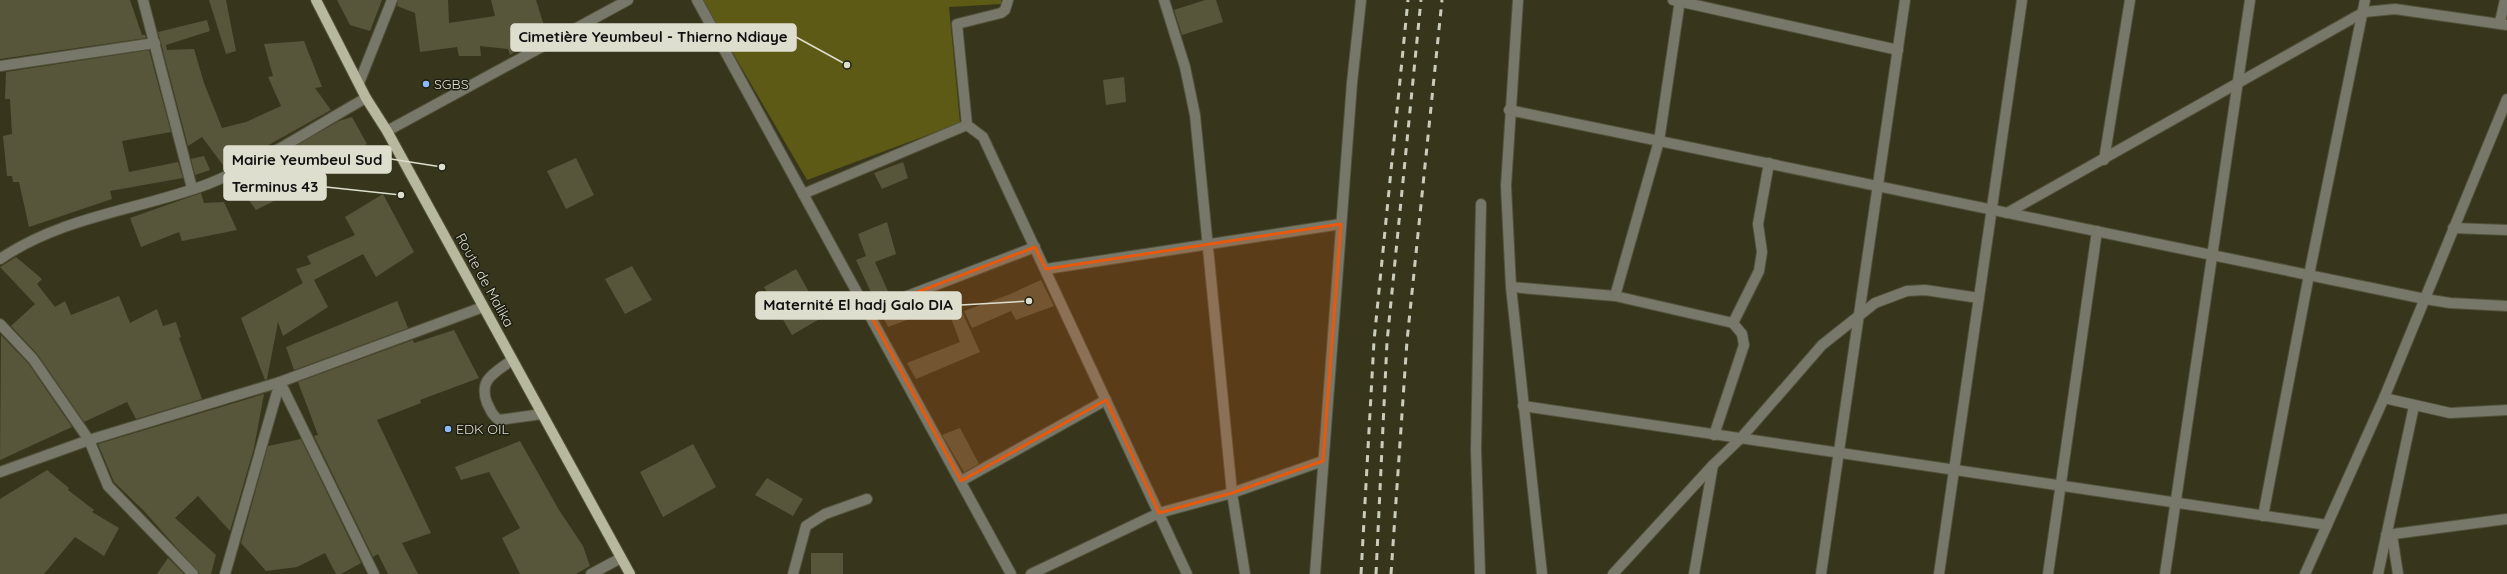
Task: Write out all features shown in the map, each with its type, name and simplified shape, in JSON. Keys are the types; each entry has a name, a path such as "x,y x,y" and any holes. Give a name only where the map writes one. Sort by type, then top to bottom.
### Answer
{"main road":[{"name":"Route de Malika","path":"316,0 366,98 387,131 630,574"}],"street":[{"path":"143,0 192,188"},
{"path":"359,83 392,0"},
{"path":"387,131 628,0"},
{"path":"697,0 1011,574"},
{"path":"1008,0 1005,10 1001,13 957,24 968,125 982,137 1046,269 1187,574"},
{"path":"1164,0 1185,67 1195,115 1232,493 1245,574"},
{"path":"1315,574 1341,224 1361,0"},
{"path":"1518,0 1509,110 1506,186 1511,287 1542,574"},
{"path":"1820,574 1905,0"},
{"path":"1939,574 2022,0"},
{"path":"2104,160 2130,0"},
{"path":"2165,574 2250,0"},
{"path":"2263,516 2309,275 2364,12 2365,0"},
{"path":"2007,213 2104,160 2364,12 2395,9 2503,24 2505,0"},
{"path":"1615,296 1659,140 1678,1 1898,50"},
{"path":"0,66 155,43"},
{"path":"0,259 19,246 61,228 192,188 246,166 366,98"},
{"path":"2305,574 2384,398 2507,99"},
{"path":"1509,110 2425,299 2507,307"},
{"path":"803,194 968,125"},
{"path":"1733,323 1759,271 1762,252 1758,224 1769,163"},
{"path":"1480,574 1476,450 1481,204"},
{"path":"1046,269 1341,224"},
{"path":"2453,228 2507,230"},
{"path":"2048,574 2096,231"},
{"path":"868,311 1035,247"},
{"path":"1511,287 1615,296 1733,323 1742,334 1744,344 1714,434"},
{"path":"1613,574 1713,465 1742,438 1822,345 1859,315 1875,303 1907,291 1925,290 1979,298"},
{"path":"0,472 89,440 280,382 483,307"},
{"path":"0,324 33,359 89,440 108,486 194,574"},
{"path":"512,360 487,380 483,386 483,392 493,416 499,420 542,414"},
{"path":"225,574 280,382"},
{"path":"280,382 374,574"},
{"path":"2384,398 2450,413 2507,410"},
{"path":"961,481 1106,400"},
{"path":"1523,406 2327,525"},
{"path":"2378,574 2389,535 2414,406"},
{"path":"1031,574 1159,513 1232,493 1323,462"},
{"path":"1694,574 1713,465"},
{"path":"793,574 806,526 825,514 868,499"},
{"path":"2389,535 2507,519"},
{"path":"2389,535 2398,574"},
{"path":"592,574 621,558"}],"highlighted area":[{"path":"1341,224 1323,461 1232,493 1159,513 1106,400 961,481 868,311 1035,247 1046,269"}],"shaded area":[{"path":"702,0 1001,0 1001,4 949,7 960,123 807,180"}],"building":[{"path":"0,0 130,0 142,35 145,35 146,38 0,59"},
{"path":"209,0 226,0 236,51 226,54"},
{"path":"337,0 382,0 370,31 350,25"},
{"path":"398,0 448,0 449,23 495,16 491,0 536,0 546,32 510,55 508,49 480,46 481,56 459,56 457,47 420,52 415,13 397,6"},
{"path":"1205,0 1216,0 1223,22 1182,35 1174,10"},
{"path":"207,20 210,31 166,45 167,50 194,49 204,83 222,128 246,122 281,106 268,77 273,76 264,44 304,41 322,87 315,88 331,110 226,169 202,137 188,146 158,32"},
{"path":"149,50 171,132 122,141 129,172 178,162 183,178 110,191 112,199 29,227 19,182 13,182 12,176 7,176 3,136 12,134 10,99 5,99 6,72"},
{"path":"1124,77 1126,102 1106,105 1103,80"},
{"path":"352,117 367,144 304,177 308,184 256,210 234,180 339,121"},
{"path":"204,156 210,170 195,175 191,159"},
{"path":"576,158 594,195 566,209 547,171"},
{"path":"903,162 908,178 882,189 874,173"},
{"path":"201,193 204,203 224,202 237,230 182,241 179,232 141,247 130,218"},
{"path":"383,194 414,252 376,277 363,254 314,280 328,307 283,336 278,322 267,379 265,380 241,318 303,283 296,269 311,264 307,256 355,235 345,217"},
{"path":"887,222 896,254 875,262 890,296 875,301 856,260 866,256 858,234"},
{"path":"16,257 42,279 37,284 55,307 65,301 71,315 119,296 130,323 157,309 163,326 176,322 181,337 179,338 202,399 136,419 127,402 84,422 38,355 11,326 35,304 0,267"},
{"path":"632,266 652,300 625,314 605,279"},
{"path":"796,269 823,317 792,335 764,287"},
{"path":"1041,280 1054,306 1016,320 1011,311 972,328 964,311 1008,295"},
{"path":"922,298 928,312 888,327 881,313"},
{"path":"397,301 408,328 294,370 286,347"},
{"path":"958,303 980,352 916,379 907,363 960,342 947,307"},
{"path":"454,330 479,378 420,400 421,403 377,420 431,533 402,543 418,574 388,574 378,554 373,557 314,436 318,435 298,382 413,340 414,343"},
{"path":"1,335 28,363 72,427 0,460"},
{"path":"264,394 254,448 230,531 198,496 175,518 216,555 211,574 200,574 144,511 114,482 98,444"},
{"path":"960,428 979,464 964,472 942,435"},
{"path":"301,439 361,563 341,574 336,574 325,553 297,567 266,571 241,543 268,446"},
{"path":"520,441 559,510 583,546 590,566 576,574 520,574 502,538 520,528 489,472 461,480 455,467"},
{"path":"693,444 716,487 663,517 640,472"},
{"path":"47,470 69,488 68,490 94,510 92,512 119,528 104,556 75,537 44,574 0,574 0,499"},
{"path":"767,478 803,499 793,516 755,495"},
{"path":"811,553 843,553 843,574 811,574"},
{"path":"168,558 184,574 157,574"}],"railway":[{"path":"1361,574 1374,341 1408,0"},
{"path":"1376,574 1387,342 1421,0"},
{"path":"1391,574 1407,341 1442,0"}],"place":[{"name":"Cimetière Yeumbeul - Thierno Ndiaye","path":"847,65"},
{"name":"SGBS","path":"426,84"},
{"name":"Mairie Yeumbeul Sud","path":"442,167"},
{"name":"Terminus 43","path":"401,195"},
{"name":"Maternité El hadj Galo DIA","path":"1029,301"},
{"name":"EDK OIL","path":"448,429"}]}
